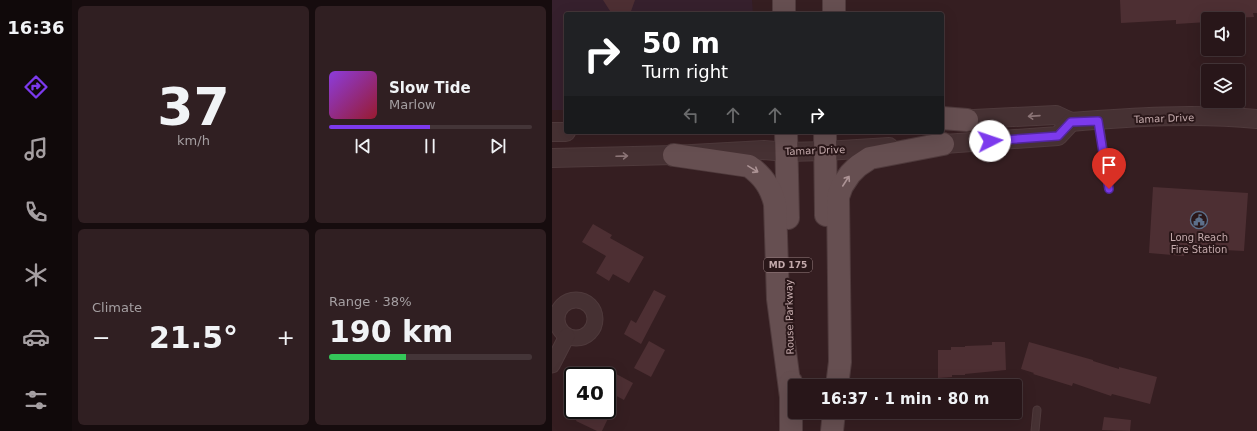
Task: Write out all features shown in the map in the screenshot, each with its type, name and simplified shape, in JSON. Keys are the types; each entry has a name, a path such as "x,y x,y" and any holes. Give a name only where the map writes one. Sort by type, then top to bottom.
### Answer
{"main road":[{"path":"772,0 772,12"},
{"path":"784,0 784,12"},
{"path":"823,0 823,12"},
{"path":"834,0 834,12"},
{"path":"944,118 967,120"},
{"name":"MD 175","path":"826,141 828,379"},
{"name":"Rouse Parkway","path":"786,142 791,379"},
{"path":"838,379 840,362 838,197 842,186 858,166 870,158 943,144"},
{"path":"674,155 749,166 759,173 773,194 775,204 778,299 789,379"},
{"name":"Rouse Parkway","path":"791,419 791,431"},
{"path":"828,419 828,431"},
{"path":"832,431 833,419"}],"street":[{"name":"Tamar Drive","path":"944,121 1056,115 1071,122 1176,116 1228,116 1257,119"},
{"name":"Tamar Drive","path":"552,158 674,155 764,150 786,142 826,141 943,144 1058,136 1071,122"},
{"path":"552,132 564,132"},
{"path":"552,365 567,336"}],"lane":[{"path":"1098,121 1109,189"},
{"path":"1035,431 1037,410"}],"shaded area":[{"path":"552,0 752,0 753,12 564,12 564,110 552,110"}],"building":[{"path":"603,0 635,0 631,12 611,12"},
{"path":"1120,0 1257,0 1257,13 1253,13 1254,17 1245,17 1245,12 1201,12 1201,22 1176,24 1176,20 1121,23"},
{"name":"Long Reach Fire Station","path":"1153,187 1248,193 1244,251 1184,248 1184,256 1149,253"},
{"path":"593,224 612,235 610,238 644,257 629,283 613,274 609,281 596,273 606,256 582,242"},
{"path":"654,290 666,296 641,344 624,334 631,320 636,323"},
{"path":"649,341 665,350 651,377 634,368"},
{"path":"992,342 1005,342 1006,370 952,375 952,377 938,378 938,350 951,350 951,347 992,345"},
{"path":"1029,342 1119,369 1119,367 1157,377 1150,404 1112,394 1111,396 1073,383 1072,386 1021,369"},
{"path":"616,374 633,383 624,400 616,396"},
{"path":"1104,417 1131,420 1130,431 1102,430"},
{"path":"577,419 608,419 602,431 597,431 576,421"}],"place":[{"name":"Long Reach Fire Station","path":"1199,220"}],"route":[{"path":"990,141 1058,136 1071,122 1098,121 1109,189"}]}
